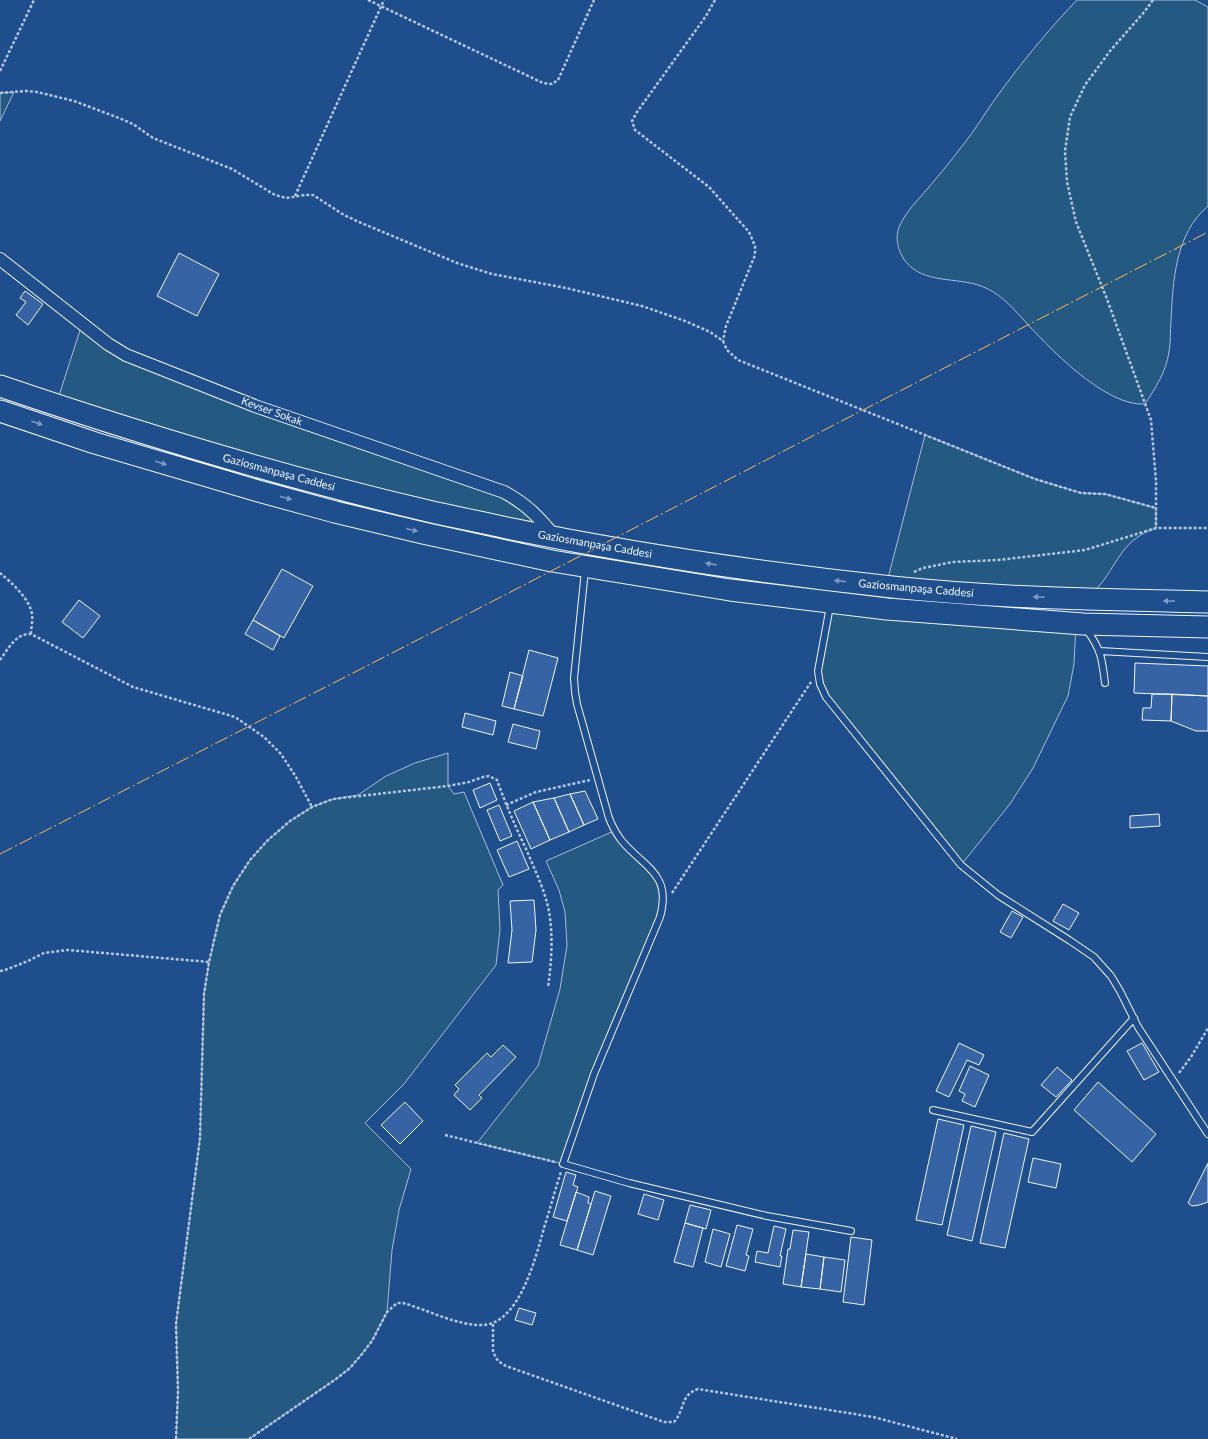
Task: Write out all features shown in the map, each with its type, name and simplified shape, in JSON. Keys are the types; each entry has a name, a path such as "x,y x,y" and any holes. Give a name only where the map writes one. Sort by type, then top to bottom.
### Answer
{"highway":[{"name":"Gaziosmanpaşa Caddesi","path":"0,386 103,421 266,469 430,512 596,546 733,567 895,588 1084,600 1208,602"},
{"name":"Gaziosmanpaşa Caddesi","path":"0,411 95,443 335,512 552,561 730,590 830,603 996,619 1083,624 1208,627"}],"street":[{"name":"Kevser Sokak","path":"0,259 108,344 126,355 256,406 504,492 517,499 538,516 555,538"}],"lane":[{"path":"586,567 574,678 577,704 609,818 614,830 622,841 648,866 661,884 664,895 660,917 594,1074 563,1164 629,1184 767,1216 850,1231"},
{"path":"830,603 818,671 820,684 826,697 960,865 998,895 1068,938 1094,958 1111,976 1138,1027 1208,1134"},
{"path":"1083,624 1100,651 1104,683"},
{"path":"1100,651 1208,657"},
{"path":"934,1110 1032,1132 1134,1018"}],"path":[{"path":"0,71 34,0"},
{"path":"368,0 543,83 552,84 558,80 594,0"},
{"path":"295,197 384,0"},
{"path":"715,0 706,16 632,121 635,130 709,187 749,232 755,246 755,255 726,326 723,342"},
{"path":"1154,0 1110,50 1085,86 1070,117 1065,151 1067,182 1076,222 1107,299 1151,420 1156,481 1156,528"},
{"path":"0,93 26,91 37,92 87,106 133,124 153,138 232,169 276,195 286,198 305,194 313,195 344,215 457,263 492,274 566,288 642,306 685,321 710,332 723,342 727,350 738,360 1035,479 1081,493 1106,494 1156,508"},
{"path":"895,588 903,578 923,568 953,562 998,560 1085,550 1156,528 1208,528"},
{"path":"0,573 16,586 26,601 32,614 31,634"},
{"path":"0,660 19,637 26,634 31,634 133,687 235,717 264,737 281,754 296,777 312,807"},
{"path":"663,907 818,671"},
{"path":"176,1439 178,1390 176,1324 200,1138 204,994 209,962 220,915 233,886 250,860 268,840 290,821 312,807 333,799 448,786 489,776 497,780 506,805 542,885 547,902 550,918 552,948 548,988"},
{"path":"506,805 536,792 598,779"},
{"path":"0,971 28,961 44,953 68,950 209,962"},
{"path":"1173,1081 1191,1057 1208,1028"},
{"path":"249,1439 336,1380 350,1368 372,1341 387,1312 396,1303 414,1306 460,1322 480,1326 493,1324 511,1309 523,1289 533,1266 563,1164 445,1135"},
{"path":"493,1324 493,1352 498,1361 506,1366 664,1422 674,1422 680,1416 688,1394 691,1391 698,1389 873,1417 957,1439"}],"shaded area":[{"path":"1077,0 1195,0 1208,7 1208,206 1197,217 1182,244 1173,290 1168,359 1160,379 1145,404 1129,402 1112,396 1078,373 1046,344 1008,304 993,292 972,283 931,277 913,269 903,258 897,239 898,230 907,213 968,139 1026,58 1056,22"},
{"path":"14,92 0,121 0,93"},
{"path":"82,324 110,346 504,492 555,538 56,405"},
{"path":"925,435 1035,479 1081,493 1105,494 1156,508 1156,528 1136,538 1129,545 1097,589 1084,600 886,586"},
{"path":"830,603 1076,624 1074,664 1068,696 1033,768 1010,804 961,865 826,697 818,671"},
{"path":"448,753 448,786 454,794 464,792 503,885 498,890 500,929 496,965 404,1084 365,1123 411,1169 399,1210 392,1250 387,1312 372,1341 350,1368 249,1439 176,1439 178,1391 176,1324 200,1138 204,994 209,962 220,915 233,886 250,860 268,840 290,821 312,807 333,799 358,795 386,776 415,763"},
{"path":"614,831 656,876 663,907 594,1074 563,1164 477,1143 538,1066 560,989 567,945 565,912 559,890 546,861"}],"building":[{"path":"179,253 219,274 197,316 157,296"},
{"path":"25,291 43,304 28,325 16,315 26,302 20,298"},
{"path":"282,569 313,586 284,638 253,620"},
{"path":"79,600 100,616 83,638 62,622"},
{"path":"253,620 280,636 273,650 245,634"},
{"path":"529,650 558,658 543,716 514,709"},
{"path":"1135,663 1208,666 1208,696 1134,693"},
{"path":"510,672 523,676 514,709 502,706"},
{"path":"1152,694 1172,694 1171,721 1142,720 1143,708 1151,708"},
{"path":"1172,694 1208,696 1208,731 1196,731 1171,721"},
{"path":"465,713 496,721 493,735 462,727"},
{"path":"513,724 540,731 536,749 508,742"},
{"path":"490,783 497,800 480,808 473,790"},
{"path":"585,791 598,819 584,825 570,794"},
{"path":"570,794 584,825 569,832 554,798"},
{"path":"554,798 569,832 550,840 533,802"},
{"path":"533,802 550,840 531,849 514,811"},
{"path":"499,805 512,836 500,841 487,810"},
{"path":"1159,814 1160,826 1130,828 1130,816"},
{"path":"517,841 529,869 509,877 497,850"},
{"path":"534,900 536,930 532,962 508,963 512,930 510,901"},
{"path":"1063,904 1079,913 1069,930 1053,921"},
{"path":"1012,911 1023,917 1011,938 1000,932"},
{"path":"959,1043 984,1055 979,1065 967,1060 949,1097 936,1091"},
{"path":"1142,1043 1159,1072 1144,1080 1127,1051"},
{"path":"503,1045 516,1057 479,1095 482,1098 470,1110 454,1095 459,1089 455,1085 487,1053 491,1057"},
{"path":"970,1066 989,1075 975,1107 962,1101 965,1094 959,1091"},
{"path":"1057,1067 1072,1080 1056,1097 1041,1085"},
{"path":"1098,1082 1156,1134 1132,1162 1074,1110"},
{"path":"405,1102 423,1121 400,1144 381,1125"},
{"path":"938,1119 964,1125 942,1225 916,1220"},
{"path":"971,1126 996,1132 972,1241 947,1235"},
{"path":"1004,1133 1029,1139 1005,1248 980,1243"},
{"path":"1033,1158 1061,1164 1056,1188 1028,1182"},
{"path":"1208,1163 1208,1202 1192,1206 1188,1203"},
{"path":"566,1172 576,1175 573,1185 578,1187 567,1221 553,1217"},
{"path":"595,1191 611,1196 593,1255 577,1250"},
{"path":"576,1192 589,1197 588,1203 591,1204 577,1250 560,1245"},
{"path":"644,1194 664,1200 658,1220 638,1214"},
{"path":"690,1205 711,1210 706,1229 685,1223"},
{"path":"685,1223 703,1228 693,1267 674,1262"},
{"path":"737,1225 753,1229 746,1255 749,1256 745,1271 726,1266"},
{"path":"774,1226 786,1229 780,1256 782,1256 780,1267 755,1262 757,1251 768,1253"},
{"path":"713,1229 730,1234 721,1267 705,1262"},
{"path":"793,1230 809,1232 801,1287 783,1284 788,1249 790,1249"},
{"path":"851,1237 872,1240 864,1305 843,1302"},
{"path":"806,1254 824,1257 820,1289 801,1287"},
{"path":"824,1257 845,1260 841,1292 820,1289"},
{"path":"519,1308 536,1313 532,1325 515,1320"}],"power":[{"path":"0,854 1208,232"}]}
